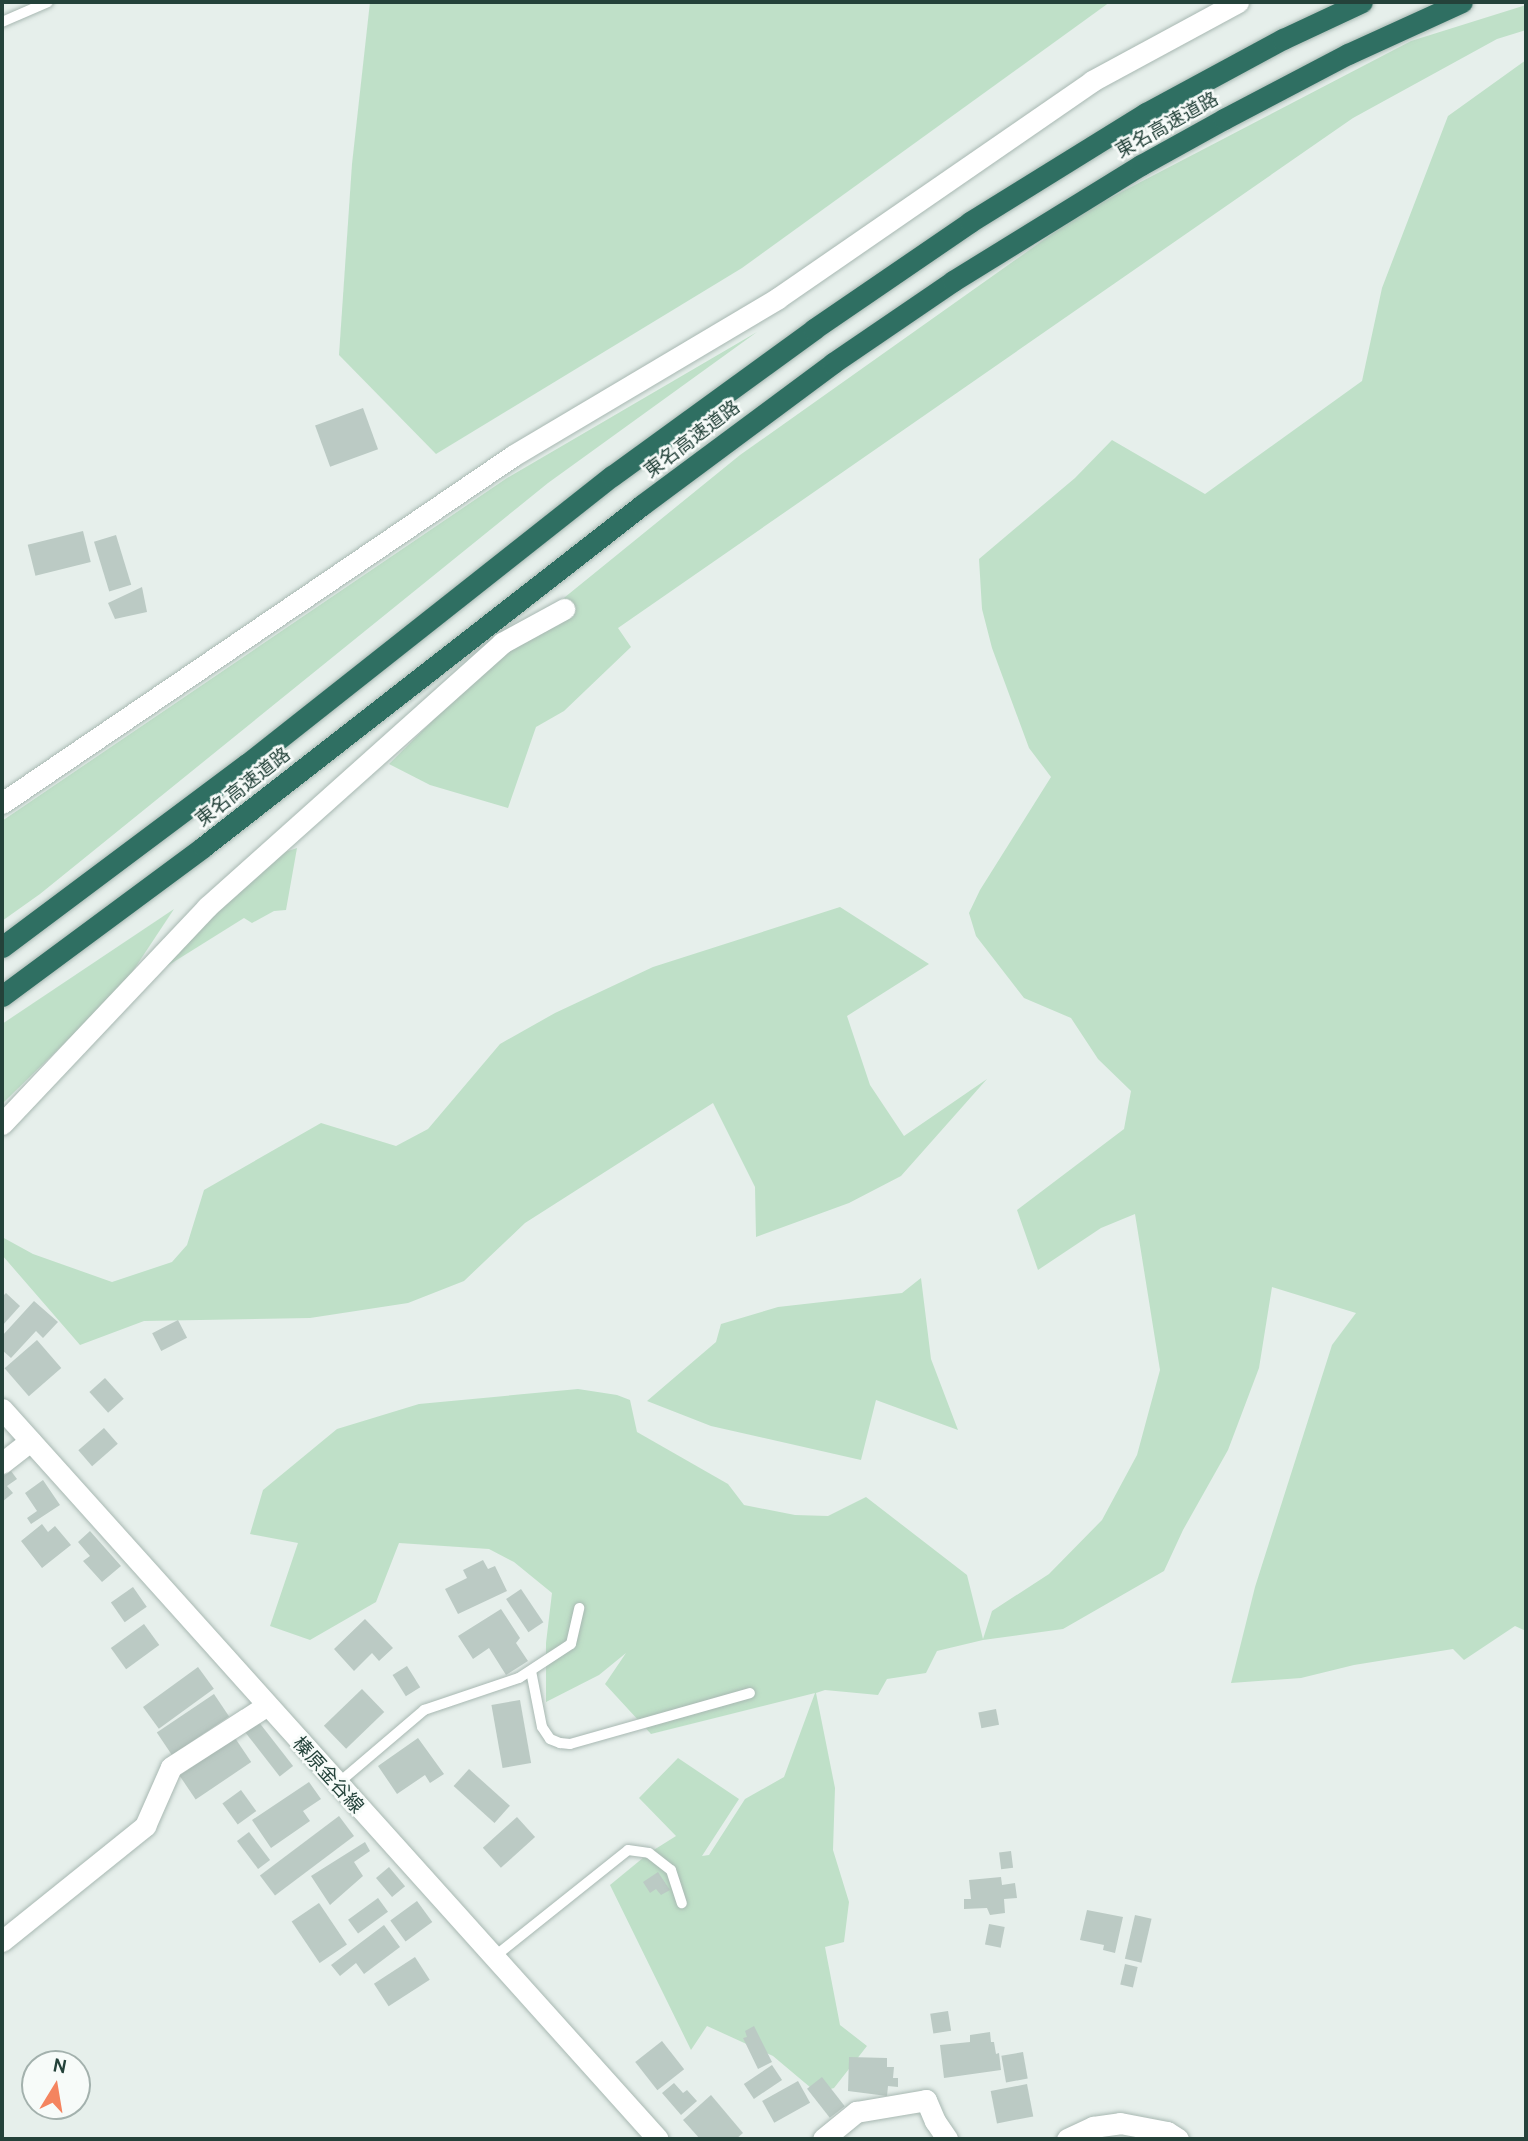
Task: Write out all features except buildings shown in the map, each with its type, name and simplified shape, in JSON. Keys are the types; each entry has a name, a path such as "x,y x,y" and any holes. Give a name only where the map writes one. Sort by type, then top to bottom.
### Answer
{"highway":[{"name":"東名高速道路","path":"2,947 247,764 612,476 814,329 970,222 1146,113 1283,39 1362,2"},
{"name":"東名高速道路","path":"2,996 203,847 642,505 833,363 942,288 1057,216 1224,119 1348,54 1462,2"}],"street":[{"path":"2,803 514,455 778,298 1092,81 1238,2"},
{"path":"2,1124 207,906 502,643 564,608"},
{"name":"榛原金谷線","path":"2,1409 336,1785 657,2139"},
{"path":"2,1463 30,1441"},
{"path":"2,1941 145,1826 171,1767 266,1706"},
{"path":"823,2139 856,2112 926,2100 934,2121 947,2139"},
{"path":"1067,2139 1093,2127 1120,2123 1167,2132 1178,2139"}],"lane":[{"path":"2,22 48,2"},
{"path":"336,1785 424,1710 519,1678 571,1644 579,1608"},
{"path":"531,1671 542,1727 550,1739 560,1743 570,1744 750,1693"},
{"path":"494,1957 628,1850 649,1853 671,1870 682,1903"}],"green space":[{"path":"370,2 1110,2 742,268 436,454 339,355 352,164"},
{"path":"1526,5 1526,30 1497,39 1353,118 618,628 631,647 564,711 536,727 508,808 430,785 389,764 522,632 740,455 1083,212 1411,41"},
{"path":"1526,60 1526,1631 1515,1626 1464,1660 1453,1649 1354,1665 1301,1678 1231,1683 1255,1587 1332,1345 1356,1313 1272,1287 1259,1368 1228,1450 1183,1530 1164,1571 1063,1629 983,1640 937,1651 926,1673 887,1679 878,1695 825,1690 816,1693 835,1788 833,1850 849,1902 844,1942 825,1947 840,2025 867,2046 834,2088 817,2093 773,2056 707,2026 691,2050 610,1885 649,1853 676,1836 639,1798 678,1758 739,1799 702,1856 709,1855 745,1799 784,1777 815,1693 651,1734 605,1684 626,1653 599,1675 546,1702 546,1643 552,1593 514,1562 489,1549 399,1543 376,1602 310,1640 270,1626 298,1543 250,1534 263,1490 337,1429 419,1404 578,1389 617,1395 630,1400 637,1432 728,1484 744,1505 795,1515 828,1516 866,1497 967,1575 983,1639 992,1611 1049,1574 1102,1520 1137,1455 1160,1370 1135,1214 1101,1228 1038,1270 1017,1210 1124,1129 1131,1091 1098,1059 1071,1018 1024,998 976,936 969,913 980,890 1051,777 1029,748 992,648 982,609 979,559 1075,478 1112,440 1205,494 1362,381 1382,288 1448,116"},
{"path":"757,332 548,483 40,894 2,921 2,821 507,478"},
{"path":"297,848 286,910 274,911 252,923 244,918 164,968 207,916 279,854"},
{"path":"840,907 929,964 847,1016 870,1085 904,1136 987,1079 901,1176 849,1203 756,1237 755,1187 713,1103 525,1223 464,1281 408,1303 310,1318 144,1321 80,1345 2,1255 2,1237 33,1254 112,1282 172,1262 187,1245 204,1190 321,1123 396,1146 428,1129 500,1044 555,1013 653,967"},
{"path":"174,909 123,986 2,1104 2,1024"},
{"path":"921,1278 931,1359 958,1430 876,1400 861,1460 711,1426 647,1401 716,1342 721,1324 778,1307 902,1293"}]}
